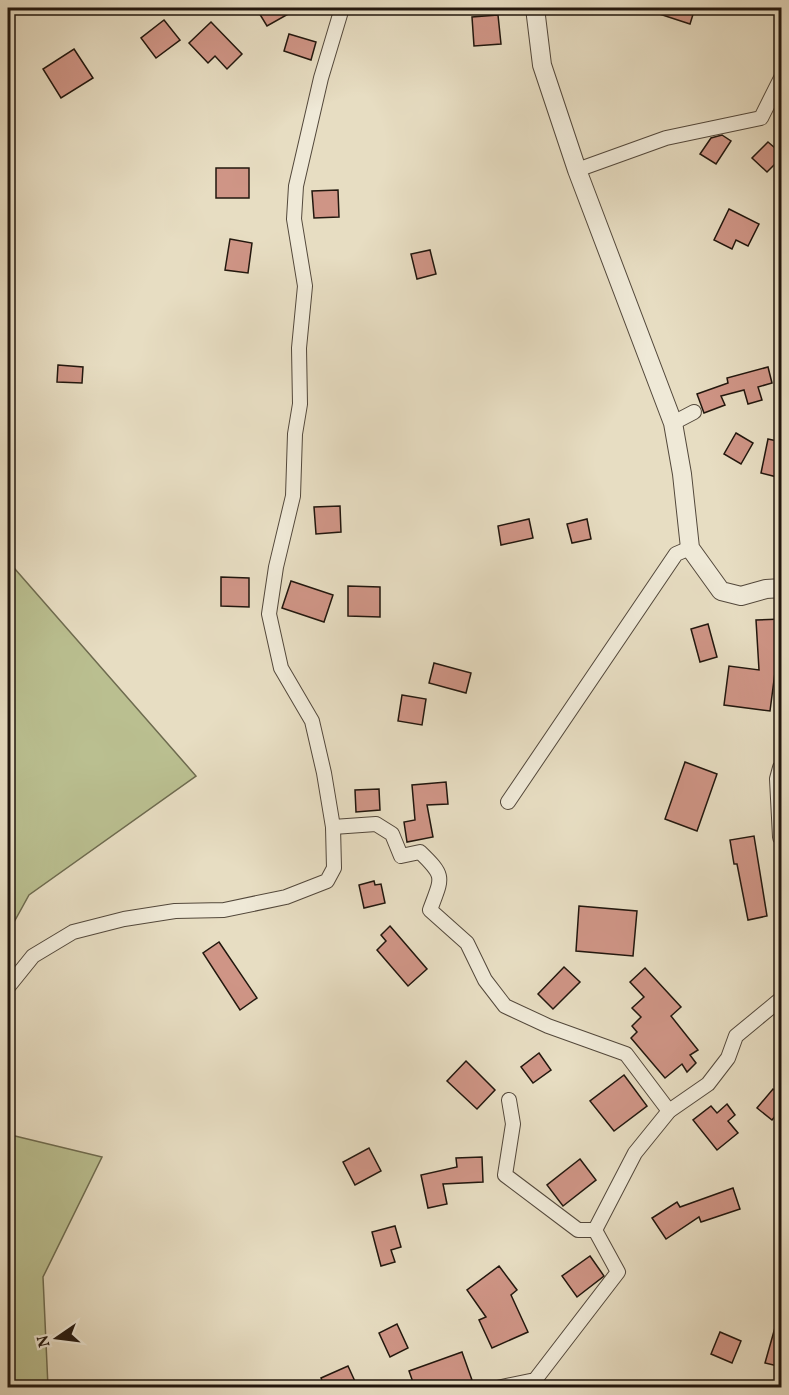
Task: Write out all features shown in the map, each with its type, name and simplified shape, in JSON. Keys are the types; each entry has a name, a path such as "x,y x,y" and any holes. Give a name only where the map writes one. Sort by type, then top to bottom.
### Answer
{"street":[{"path":"8,987 33,956 73,932 124,919 175,910 224,910 286,897 327,881 334,868 333,827 312,721 281,668 269,614 276,567 293,496 295,434 300,404 299,348 305,286 294,219 296,186 321,78 342,8"},
{"path":"535,8 542,65 577,170 672,423 682,474 690,548 721,591 741,596 766,589 782,588"},
{"path":"577,170 666,138 761,118 782,76"},
{"path":"672,423 694,412"},
{"path":"508,802 676,554 690,548"},
{"path":"781,775 782,837"},
{"path":"333,827 376,824 392,834 401,856 420,852 438,869 440,883 430,910 468,943 485,980 506,1006 558,1030 626,1054 669,1112"},
{"path":"595,1230 635,1154 669,1112 708,1084 728,1058 735,1036 782,998"},
{"path":"509,1100 513,1124 505,1175 578,1230 595,1230"},
{"path":"497,1388 534,1380 618,1272 595,1230"}],"green space":[{"path":"8,561 196,776 29,895 8,933"},
{"path":"15,1136 102,1157 43,1277 48,1387 8,1387 8,1145"}],"building":[{"path":"256,8 299,8 267,26"},
{"path":"647,8 695,8 690,24 647,10"},
{"path":"498,15 501,44 474,46 472,17"},
{"path":"164,20 180,40 156,58 141,38"},
{"path":"211,22 242,54 227,69 215,56 208,63 189,43"},
{"path":"289,34 316,42 311,60 284,51"},
{"path":"74,49 93,78 61,98 43,69"},
{"path":"722,135 731,141 716,164 700,154 711,138"},
{"path":"768,142 782,154 782,157 767,172 752,158"},
{"path":"216,168 249,168 249,198 216,198"},
{"path":"338,190 339,217 314,218 312,191"},
{"path":"729,209 759,224 748,246 736,240 732,249 714,240"},
{"path":"230,239 252,243 248,273 225,270"},
{"path":"430,250 436,274 417,279 411,254"},
{"path":"58,365 83,367 82,383 57,382"},
{"path":"768,367 772,383 758,387 762,400 748,404 744,390 721,396 725,405 704,413 697,394 728,383 727,378"},
{"path":"736,433 753,443 741,464 724,454"},
{"path":"768,439 782,442 782,464 777,477 761,473"},
{"path":"340,506 341,532 316,534 314,507"},
{"path":"529,519 533,538 501,545 498,526"},
{"path":"587,519 591,539 572,543 567,524"},
{"path":"221,577 249,578 249,607 221,606"},
{"path":"291,581 333,595 324,622 282,608"},
{"path":"348,586 380,587 380,617 348,616"},
{"path":"782,619 782,656 777,657 770,711 724,705 729,666 759,670 756,620"},
{"path":"708,624 717,657 700,662 691,629"},
{"path":"434,663 471,673 466,693 429,683"},
{"path":"402,695 426,699 422,725 398,721"},
{"path":"685,762 717,774 697,831 665,819"},
{"path":"446,782 448,804 427,805 433,837 407,842 404,822 415,820 412,785"},
{"path":"379,789 380,810 356,812 355,790"},
{"path":"754,836 767,916 748,920 730,840"},
{"path":"374,881 375,885 381,884 385,903 364,908 359,885"},
{"path":"579,906 637,911 633,956 576,951"},
{"path":"390,926 427,969 408,986 377,950 386,941 381,935"},
{"path":"219,942 257,998 240,1010 203,953"},
{"path":"564,967 580,982 553,1009 538,994"},
{"path":"645,968 681,1007 671,1016 698,1050 690,1055 696,1063 687,1072 682,1064 665,1078 631,1038 637,1032 632,1026 641,1017 632,1008 644,997 630,982"},
{"path":"539,1053 551,1070 533,1083 521,1067"},
{"path":"466,1061 495,1090 477,1109 447,1081"},
{"path":"624,1075 647,1106 614,1131 590,1101"},
{"path":"773,1089 782,1096 782,1108 772,1120 757,1108"},
{"path":"727,1104 735,1115 728,1121 738,1133 717,1150 693,1120 711,1106 717,1113"},
{"path":"369,1148 381,1171 355,1185 343,1162"},
{"path":"482,1157 483,1182 443,1184 447,1204 428,1208 421,1175 457,1167 456,1158"},
{"path":"580,1159 596,1180 563,1206 547,1185"},
{"path":"733,1188 740,1209 701,1222 699,1217 666,1239 652,1218 677,1202 680,1207"},
{"path":"395,1226 401,1247 391,1250 395,1262 381,1266 372,1232"},
{"path":"590,1256 604,1276 577,1297 562,1276"},
{"path":"499,1266 517,1290 511,1295 528,1332 492,1348 479,1320 486,1317 467,1290"},
{"path":"778,1317 782,1318 782,1367 765,1363"},
{"path":"397,1324 408,1348 390,1357 379,1333"},
{"path":"720,1332 741,1341 732,1363 711,1354"},
{"path":"462,1352 472,1380 451,1388 415,1388 409,1371"},
{"path":"348,1366 358,1388 325,1388 321,1378"}]}
